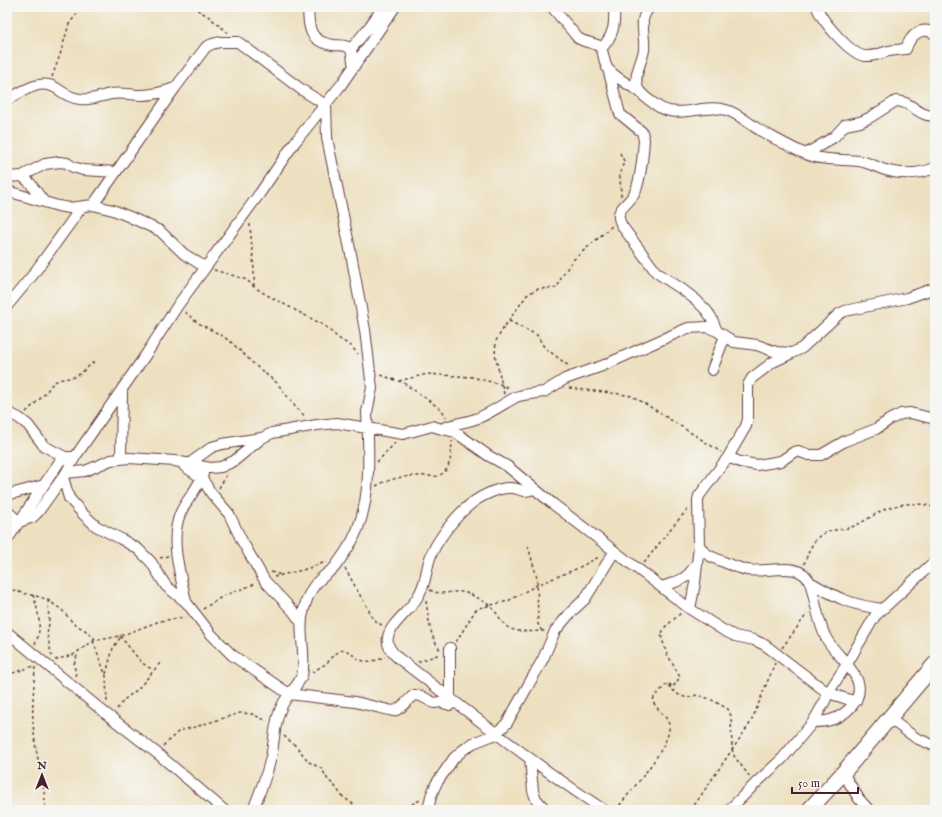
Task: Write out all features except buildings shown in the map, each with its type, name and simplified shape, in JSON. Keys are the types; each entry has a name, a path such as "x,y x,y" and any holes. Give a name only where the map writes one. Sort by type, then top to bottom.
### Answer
{"highway":[{"path":"809,810 890,719 935,664"}],"street":[{"path":"308,7 310,30 313,36 323,42 333,45 344,45 351,48"},
{"path":"354,67 351,48 370,26 383,7"},
{"path":"19,522 33,517 51,493 178,305 295,142 326,105 354,67 395,7"},
{"path":"552,7 578,38 598,46 601,49 620,114 642,132 644,140 642,162 637,186 634,194 623,207 619,215 619,220 622,226 651,266 661,276 696,300 712,317 717,331"},
{"path":"601,49 612,36 614,28 614,7"},
{"path":"639,91 637,80 638,71 644,49 643,20 650,7"},
{"path":"817,7 828,26 858,55 877,55 890,51 901,50 906,48 907,42 920,32 927,31 935,34"},
{"path":"93,206 175,88 206,47 212,44 220,42 238,42 302,90 326,105"},
{"path":"608,69 665,111 674,112 702,109 725,110 735,114 762,131 806,154 832,159 859,161 895,173 910,174 935,168"},
{"path":"7,100 38,85 48,85 67,96 82,100 118,93 149,95 175,88"},
{"path":"806,154 834,137 845,125 860,122 869,118 896,101 900,101 932,116 935,115"},
{"path":"253,810 263,786 271,760 275,725 281,707 300,679 303,670 301,622 303,610 309,594 314,586 333,569 352,541 359,526 366,503 368,468 367,408 372,388 368,368 362,313 327,138 326,105"},
{"path":"7,177 22,176 45,164 60,162 84,170 116,172"},
{"path":"22,176 30,183 44,202"},
{"path":"7,191 69,208 93,206 113,210 160,231 184,254 205,267"},
{"path":"7,306 32,276 81,208"},
{"path":"690,609 699,545 699,496 728,457 746,426 748,419 748,385 752,378 773,362 802,348 839,314 845,311 907,298 935,288"},
{"path":"448,429 477,419 523,395 544,392 558,382 602,366 688,328 707,327 742,344 764,346 776,352 792,353"},
{"path":"712,370 723,341 727,338"},
{"path":"121,458 122,390"},
{"path":"7,412 28,425 44,446 65,457 75,457"},
{"path":"728,457 740,462 757,465 781,461 798,451 809,455 821,455 845,441 876,429 901,414 910,413 935,419"},
{"path":"64,475 85,471 111,460 121,458 175,461 205,467 221,467 234,461 262,438 272,433 287,429 317,425 337,423 397,434 408,434 432,426 448,429 507,466 534,489 690,609 735,636 754,640 765,645 828,693 837,694 849,701 856,701"},
{"path":"190,463 212,448 222,444 262,438"},
{"path":"7,540 60,461 65,457"},
{"path":"175,461 202,478 211,493 229,514 242,541 265,581 283,599 301,622"},
{"path":"186,602 176,548 176,532 180,514 197,488 205,467"},
{"path":"64,475 69,498"},
{"path":"7,495 44,485"},
{"path":"534,489 525,492 514,488 508,488 487,494 472,503 461,513 438,540 429,562 423,588 412,607 395,625 388,636 388,645 391,652 496,734 576,792 604,810"},
{"path":"51,493 61,494 69,498 90,522 121,538 138,549 151,562 166,586 186,602 222,646 232,655 289,694 355,702 394,711 403,707 414,695 421,696 434,703 440,702 450,705 452,700 450,648"},
{"path":"7,511 19,522"},
{"path":"699,545 710,556 748,570 792,569 801,571 807,576 826,638 854,672 858,679 859,694 856,701 850,708 835,720 813,722"},
{"path":"428,810 431,796 436,784 445,770 463,750 473,743 496,734 507,723 543,659 555,631 572,611 585,599 614,551"},
{"path":"662,587 684,578 692,570 696,563 710,556"},
{"path":"729,810 782,759 813,722 828,693 847,664 870,623 882,608 935,561"},
{"path":"810,582 834,597 867,607 882,608"},
{"path":"7,632 158,754 224,810"},
{"path":"890,719 916,738 935,746"},
{"path":"530,759 530,774 533,792 536,799 546,810"},
{"path":"843,773 858,799 869,810"}],"path":[{"path":"48,85 60,55 69,24 82,7"},
{"path":"192,7 208,16 238,42"},
{"path":"620,153 624,161 620,180 623,207"},
{"path":"249,208 251,247 254,262 254,287"},
{"path":"505,404 503,385 497,365 495,346 496,341 523,300 532,292 542,288 557,288 562,276 573,260 619,220"},
{"path":"205,267 242,278 254,287 325,326 338,338 355,349 368,368 391,379 399,380 422,375 472,377 503,385 523,395"},
{"path":"178,305 198,323 231,342 256,366 277,383 300,413 317,425"},
{"path":"509,321 537,336 547,350 569,365 575,377 577,389"},
{"path":"18,418 38,402 58,380 74,377 96,360"},
{"path":"366,493 383,482 395,478 442,474 446,470 451,457 452,442 444,412 399,380"},
{"path":"563,388 632,396 728,457"},
{"path":"368,468 380,460 399,438 408,434"},
{"path":"211,493 220,487 234,461"},
{"path":"638,570 681,517 698,500"},
{"path":"801,571 815,541 827,532 854,526 881,511 895,506 923,504 935,508"},
{"path":"528,546 535,570 538,618 541,631"},
{"path":"151,562 156,559 169,556 176,548"},
{"path":"450,648 457,641 475,611 479,608 508,601 614,551"},
{"path":"340,559 374,620 382,625 390,621 395,625"},
{"path":"7,588 48,600 62,610 74,624 85,630 96,640"},
{"path":"423,588 434,592 465,592 489,605 511,629 528,631 555,631"},
{"path":"409,666 442,653 431,632 423,588"},
{"path":"32,652 37,639 39,626 38,614 33,595"},
{"path":"48,600 49,624 47,637 53,660"},
{"path":"691,810 751,722 778,654 816,603"},
{"path":"673,687 680,677 666,652 661,635 665,627 674,617 690,609"},
{"path":"109,715 106,674 113,648 120,637 142,663 154,670"},
{"path":"93,641 106,674"},
{"path":"300,679 316,670 336,654 344,650 348,651 360,660 366,661 379,660 391,652"},
{"path":"75,688 76,678 74,664 78,652"},
{"path":"109,715 125,699 138,689 161,662"},
{"path":"7,675 36,666 33,697 33,732 46,798 45,810"},
{"path":"616,810 662,750 669,726 665,716 654,705 652,700 668,683 673,687"},
{"path":"673,687 667,685 677,694 687,698 697,695 710,699 728,709 731,716 732,749 734,756 756,783"},
{"path":"158,754 169,739 179,731 234,714 252,714 275,725 285,737 296,746 309,762 322,769 328,780 334,785 342,796 361,810"},
{"path":"401,810 431,796"}]}
